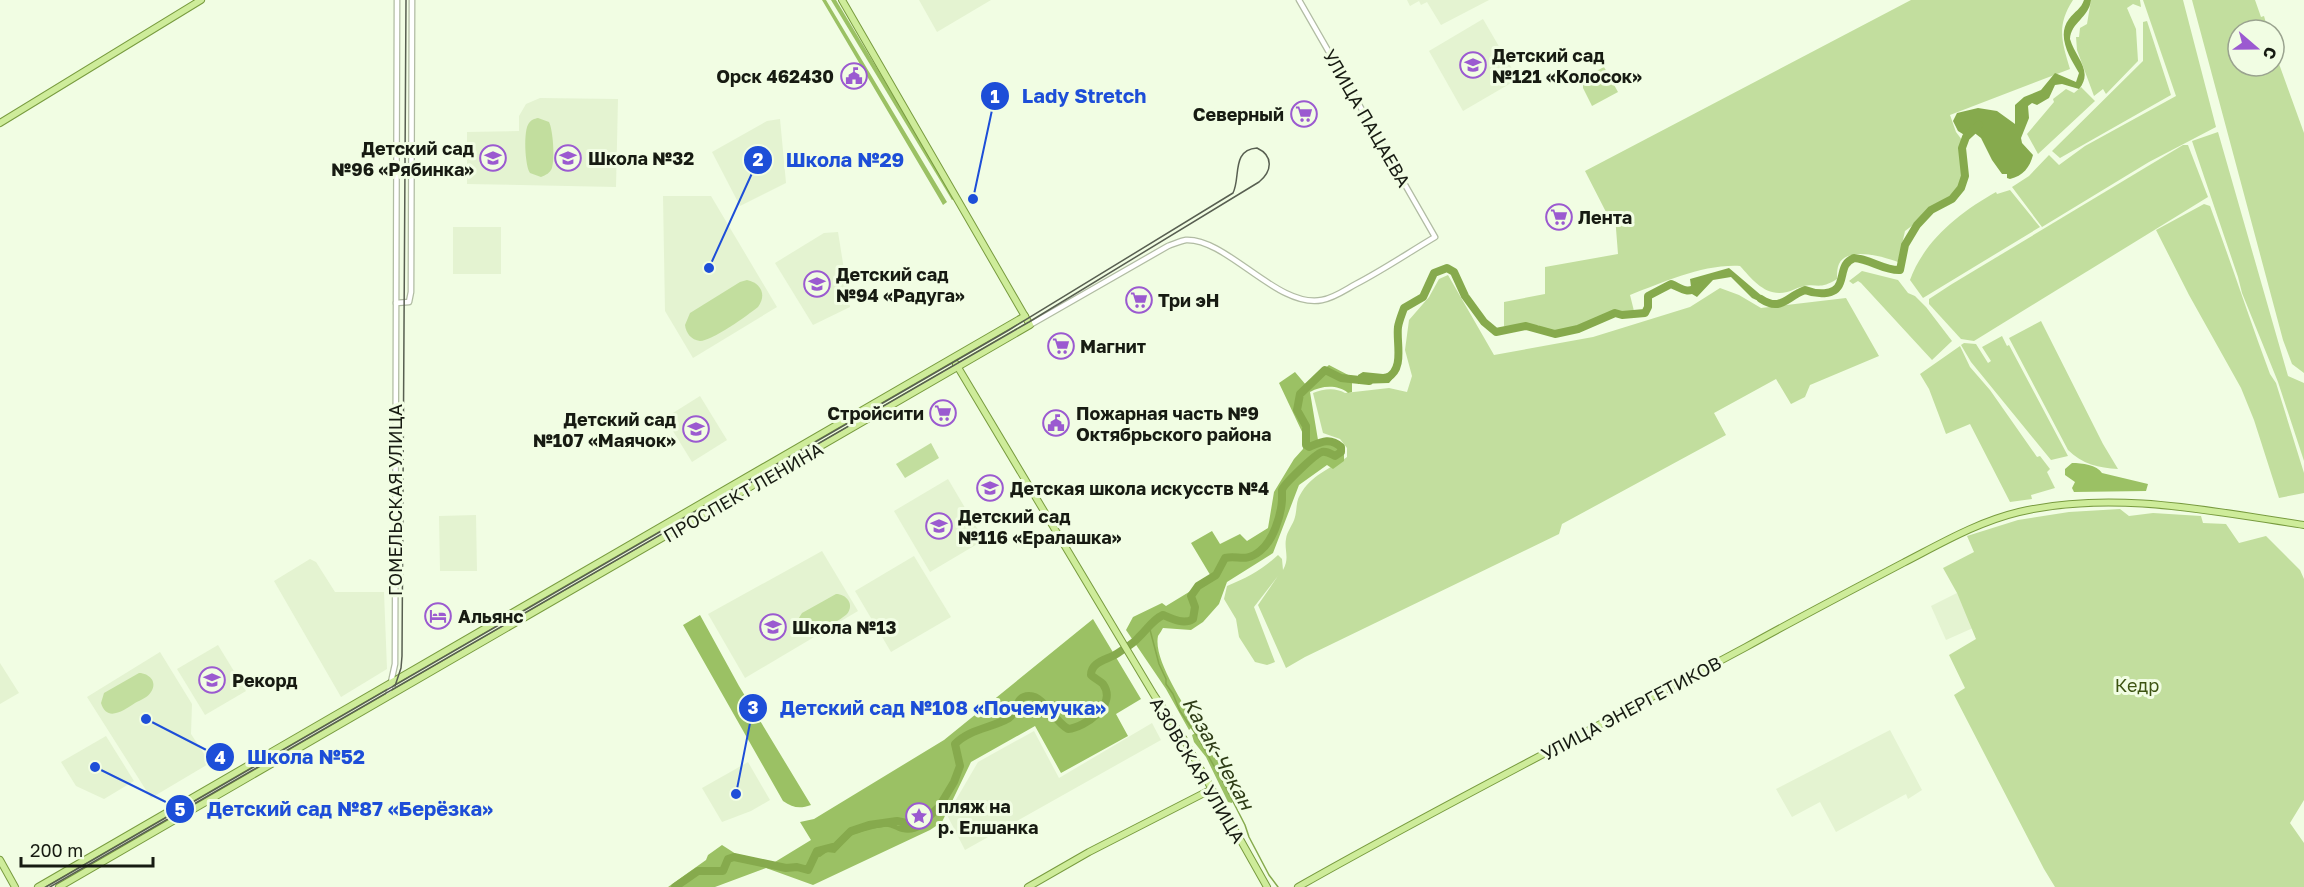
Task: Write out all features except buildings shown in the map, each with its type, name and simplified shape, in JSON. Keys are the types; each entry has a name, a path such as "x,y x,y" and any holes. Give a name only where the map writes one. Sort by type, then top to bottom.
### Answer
{"main road":[{"path":"0,123 201,0"},
{"path":"842,0 1030,325"},
{"name":"ПРОСПЕКТ ЛЕНИНА","path":"38,887 1025,316"},
{"name":"ПРОСПЕКТ ЛЕНИНА","path":"59,887 1030,325"},
{"name":"АЗОВСКАЯ УЛИЦА","path":"953,358 1212,789 1267,887"},
{"name":"УЛИЦА ЭНЕРГЕТИКОВ","path":"1298,887 1389,836 1966,530 2019,512 2081,503 2161,504 2304,525"},
{"path":"1028,887 1089,852 1212,789"},
{"path":"0,860 15,887"}],"street":[{"name":"ГОМЕЛЬСКАЯ УЛИЦА","path":"388,696 395,664 397,0"},
{"path":"396,303 409,302 411,280 412,0"},
{"name":"УЛИЦА ПАЦАЕВА","path":"1299,0 1435,237"},
{"name":"ПРОСПЕКТ ЛЕНИНА","path":"1030,325 1168,246 1185,240 1205,244 1285,292 1312,301 1331,298 1341,293 1435,237"}],"shaded area":[{"path":"822,0 826,0 947,202 943,205 939,198"},
{"path":"831,0 836,0 955,198 952,200"},
{"path":"919,0 991,0 937,32"},
{"path":"1407,0 1489,0 1441,25 1427,2 1421,5 1419,1 1410,6"},
{"path":"2084,0 2091,0 2090,6 2073,28 2070,39 2084,70 2083,82 2079,89 2062,84 2055,85 2049,98 2037,105 2032,103 2028,106 2029,118 2021,138 2022,143 2033,155 2028,167 2022,173 2015,178 2007,178 2007,174 2002,174 1992,160 1981,138 1972,131 1966,136 1958,131 1953,121 1957,113 1978,108 1997,111 2015,124 2015,105 2024,97 2041,90 2055,73 2076,82 2079,73 2066,47 2064,32 2069,19 2080,8"},
{"name":"Детский сад №121 «Колосок»","path":"1483,19 1518,79 1463,111 1429,51"},
{"name":"Школа №32","path":"540,98 618,99 616,187 467,184 467,132 519,131 519,116 526,104"},
{"path":"780,119 786,183 740,206 712,152 767,121"},
{"path":"663,196 711,196 777,307 693,358 665,311"},
{"name":"Детский сад №96 «Рябинка»","path":"453,227 501,227 501,274 453,274"},
{"name":"Детский сад №94 «Радуга»","path":"838,232 850,307 813,325 775,263 824,233"},
{"path":"1729,268 1769,302 1769,306 1752,298 1731,277 1713,280 1697,297 1692,294 1690,279"},
{"path":"1329,365 1352,377 1352,392 1348,393 1339,388 1329,387 1310,392 1318,440 1336,440 1344,449 1344,461 1333,469 1327,465 1299,485 1273,553 1227,582 1219,604 1203,622 1191,630 1163,628 1158,636 1160,657 1165,669 1195,724 1189,730 1166,689 1126,630 1133,617 1162,603 1166,606 1212,578 1191,543 1212,531 1220,544 1240,534 1247,541 1268,528 1274,492 1294,459 1303,449 1304,436 1279,383 1295,372 1306,385"},
{"path":"1363,372 1383,374 1394,372 1395,376 1389,383 1358,384 1358,375"},
{"name":"Детский сад №107 «Маячок»","path":"700,396 727,440 692,462 665,418"},
{"path":"2072,463 2089,465 2102,473 2148,484 2146,491 2074,492 2072,488 2075,482 2065,475 2065,469"},
{"name":"Детский сад №116 «Ералашка»","path":"948,479 984,540 930,572 894,511"},
{"path":"476,515 477,571 440,571 439,516"},
{"name":"Школа №13","path":"822,551 858,611 745,678 708,614"},
{"path":"914,556 951,617 891,652 855,591"},
{"path":"310,559 316,562 335,592 384,592 387,669 341,697 274,581"},
{"path":"1957,593 1973,628 1946,640 1931,606"},
{"path":"700,615 739,686 811,805 797,807 783,801 683,625"},
{"path":"1093,619 1141,699 1116,714 1128,736 1061,773 1035,726 971,762 942,822 930,830 813,885 766,868 715,887 668,887 706,860 708,855 722,845 736,854 770,865 811,840 800,822 814,819 944,740"},
{"name":"Рекорд","path":"218,645 246,691 205,715 177,669"},
{"path":"160,652 192,704 191,734 210,763 151,798 87,697"},
{"path":"0,663 19,693 0,704"},
{"path":"1152,723 1161,740 965,850 947,815 978,762 1034,731 1059,778"},
{"path":"1201,730 1207,738 1207,746 1223,768 1222,774 1233,799 1232,803 1228,802 1206,757 1194,742 1192,735"},
{"path":"1890,730 1922,790 1908,799 1906,794 1836,832 1820,802 1792,817 1776,789"},
{"path":"106,736 134,781 104,799 76,786 61,762"},
{"path":"748,762 770,800 751,811 722,822 702,788"},
{"path":"928,817 930,819 926,826 915,832 906,833 887,827 870,830 849,837 835,853 827,852 820,857 814,856 823,848 831,847 846,835 875,822 880,825 891,821 898,826 916,826"}],"green space":[{"path":"1911,0 2073,0 2062,26 2063,42 2070,69 1950,115 1956,132 1962,140 1961,182 1956,193 1905,231 1898,262 1867,254 1850,255 1839,264 1837,279 1831,283 1799,287 1789,292 1779,293 1760,286 1740,266 1712,268 1684,275 1630,295 1634,311 1550,333 1538,325 1504,326 1504,302 1545,294 1545,267 1618,254 1615,216 1606,212 1585,171"},
{"path":"2091,0 2140,0 2141,7 2133,4 2127,8 2136,29 2138,61 2106,94 2103,89 2094,96 2077,50 2076,37 2079,37 2080,28 2087,24"},
{"path":"2143,0 2183,0 2216,127 2149,162 2042,227 2012,187 2029,176 2049,155 2059,165 2085,146 2176,96"},
{"path":"2192,0 2255,0 2261,17 2265,18 2226,18 2226,78 2284,78 2304,133 2304,373 2292,364 2283,340"},
{"path":"2147,21 2171,95 2060,158 2052,151 2143,61 2143,22"},
{"path":"1604,67 1618,92 1592,106 1583,88 1583,78"},
{"path":"2081,87 2095,101 2038,154 2027,134 2054,102 2053,99 2066,89 2074,93"},
{"path":"538,118 549,122 553,144 552,168 548,174 541,177 530,173 525,148 527,127 533,119"},
{"path":"2218,132 2288,376 2304,383 2304,461 2278,382 2242,293 2192,141"},
{"path":"2183,145 2188,145 2208,197 1974,341 1961,339 1929,304 1929,299 1952,284"},
{"path":"2010,190 2040,227 1923,298 1910,280 1916,266 1934,240 1969,209 1996,192 1997,194"},
{"path":"2204,204 2210,206 2270,374 2276,383 2304,473 2304,493 2279,498 2254,420 2241,388 2156,230"},
{"path":"1862,271 1898,280 1908,293 1915,296 1926,307 1952,341 1932,360 1861,283 1858,281 1853,284 1849,281"},
{"path":"1448,275 1494,355 1593,337 1690,307 1720,288 1739,295 1761,308 1846,298 1879,356 1810,385 1805,397 1791,404 1776,379 1714,413 1726,435 1562,524 1559,534 1286,668 1258,605 1278,576 1254,607 1275,662 1267,665 1255,662 1239,637 1236,619 1224,599 1227,586 1254,573 1278,555 1282,559 1283,570 1286,562 1287,536 1296,514 1300,495 1315,477 1347,457 1347,448 1340,439 1323,433 1313,393 1329,389 1345,393 1389,388 1407,392 1412,376 1405,350 1409,320 1429,297 1439,279"},
{"path":"747,280 756,284 761,290 762,298 758,307 730,327 706,340 700,341 690,336 685,325 690,313"},
{"path":"2041,321 2118,469 2091,464 2079,459 2068,450 2009,338"},
{"path":"2002,336 2068,456 2051,460 1971,362 1961,345 1976,344 1988,363 1991,361 1982,347"},
{"path":"1960,346 1970,367 1990,390 2037,457 2040,456 2050,469 2047,472 2055,488 2031,495 2032,499 2010,502 1970,424 1946,434 1929,389 1920,374"},
{"path":"931,443 939,458 905,478 896,464"},
{"name":"Кедр","path":"2120,509 2129,516 2153,513 2201,516 2203,523 2226,524 2239,543 2266,536 2300,570 2304,579 2304,800 2290,823 2304,843 2304,887 2055,887 1954,695 1965,688 1949,655 1976,639 1957,593 1943,568 1974,552 1967,536 2018,520 2069,512"},
{"path":"836,594 843,596 850,603 847,614 811,634 805,635 800,631 797,621 802,613"},
{"path":"139,673 149,676 153,682 150,694 121,711 111,714 107,712 101,703 104,693"}],"waterway":[{"path":"1761,299 1768,303 1779,304 1805,290 1814,293 1834,291 1840,283 1845,265 1854,258 1889,269 1900,270 1905,245 1917,225 1931,210 1952,199 1961,188 1965,176 1962,148 1966,137 1979,125"},
{"path":"1387,378 1393,374 1398,362 1398,327 1404,308 1423,297 1434,273 1447,268 1454,272 1465,296 1484,322 1496,332 1526,326 1555,334 1578,329 1615,313 1622,315 1645,313 1648,307 1648,296 1671,284 1688,290 1699,287"},
{"path":"675,887 698,871 723,871 728,859 734,857 786,868 797,867 808,870 817,851 836,846 851,831 869,825 897,821 916,825 923,822 939,807 954,782 960,766 955,744 967,735 1009,718 1019,701 1025,696 1040,700 1068,729 1083,724 1098,714 1106,700 1106,692 1103,684 1091,675 1094,667 1131,644 1163,615 1174,620 1193,619 1195,607 1191,596 1198,586 1216,575 1225,558 1250,557 1265,547 1276,528 1282,490 1288,482 1318,454 1326,452 1335,456 1341,452 1341,447 1329,441 1309,447 1306,445 1306,426 1297,410 1300,394 1325,370 1341,378 1369,381"},
{"name":"Казак-Чекан","path":"1149,626 1166,684 1223,782 1249,837 1278,887"}],"tram line":[{"path":"395,686 402,656 406,0"},
{"path":"46,887 1009,330 1233,193 1240,159 1249,150 1257,148 1269,159 1269,169 1259,182 1029,322 50,887"}],"place":[{"name":"Детский сад №121 «Колосок»","path":"1473,65"},
{"name":"Орск 462430","path":"854,76"},
{"name":"Северный","path":"1304,114"},
{"name":"Детский сад №96 «Рябинка»","path":"493,158"},
{"name":"Школа №32","path":"568,158"},
{"name":"Lady Stretch","path":"973,199"},
{"name":"Лента","path":"1559,217"},
{"name":"Школа №29","path":"709,268"},
{"name":"Детский сад №94 «Радуга»","path":"817,284"},
{"name":"Три эН","path":"1139,300"},
{"name":"Магнит","path":"1061,346"},
{"name":"Стройсити","path":"943,413"},
{"name":"Пожарная часть №9 Октябрьского района","path":"1056,423"},
{"name":"Детский сад №107 «Маячок»","path":"696,429"},
{"name":"Детская школа искусств №4","path":"990,488"},
{"name":"Детский сад №116 «Ералашка»","path":"939,526"},
{"name":"Альянс","path":"438,616"},
{"name":"Школа №13","path":"773,627"},
{"name":"Рекорд","path":"212,680"},
{"name":"Школа №52","path":"146,719"},
{"name":"Детский сад №87 «Берёзка»","path":"95,767"},
{"name":"Детский сад №108 «Почемучка»","path":"736,794"},
{"name":"пляж на р. Елшанка","path":"919,816"}]}
